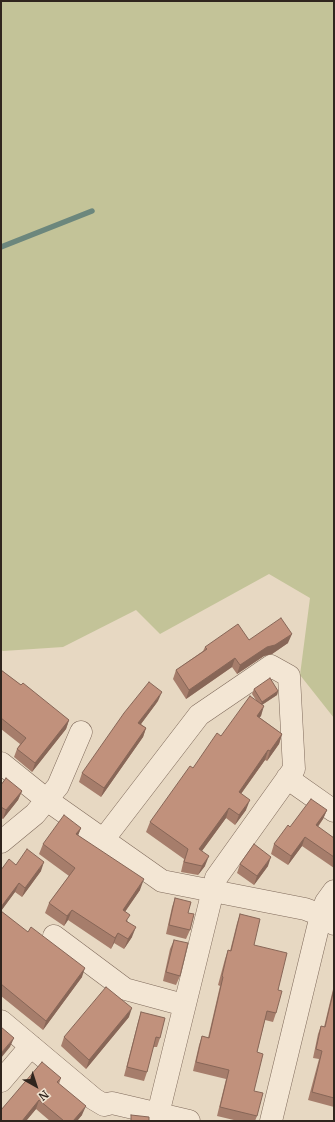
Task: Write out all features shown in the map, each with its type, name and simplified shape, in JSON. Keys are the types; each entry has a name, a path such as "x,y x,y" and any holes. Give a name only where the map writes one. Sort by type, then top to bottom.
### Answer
{"street":[{"path":"103,840 199,715 271,666 289,676 294,769 216,878 158,1117"},
{"path":"1,842 35,814 58,786 81,732"},
{"path":"1,763 47,800 162,881 306,909 328,920"},
{"path":"287,778 334,811"},
{"path":"271,1121 328,920 326,902 334,891"},
{"path":"54,936 125,989 184,1006"},
{"path":"1,1021 94,1098 101,1113 112,1103 158,1117 189,1121"},
{"path":"1,1081 31,1046"}],"green space":[{"path":"1,1 334,1 334,718 300,675 310,598 269,574 160,634 136,610 63,647 1,650"}],"building":[{"path":"281,618 292,634 275,645 267,647 240,665 235,658 189,690 176,670 207,649 205,647 238,624 249,640"},
{"path":"1,670 21,685 23,683 69,720 35,763 17,749 26,738 1,718"},
{"path":"270,678 278,691 262,702 254,689"},
{"path":"149,682 162,692 138,723 146,728 104,788 82,773 124,713"},
{"path":"250,696 264,706 257,716 282,734 270,751 268,750 239,792 250,800 239,815 229,808 199,849 209,856 202,866 184,862 188,849 150,822 190,766 193,768 217,733 221,736"},
{"path":"6,778 22,791 6,810 1,807 1,785"},
{"path":"311,799 327,810 316,825 334,838 334,857 305,837 291,856 274,844 288,825 290,827"},
{"path":"64,815 81,828 76,834 144,879 123,910 130,915 126,921 136,927 128,939 118,933 115,938 72,910 67,916 49,903 75,868 43,844"},
{"path":"254,844 271,857 257,876 240,864"},
{"path":"27,849 44,862 25,888 19,883 1,907 1,870 9,859 16,865"},
{"path":"175,898 191,902 188,913 194,914 190,930 169,925"},
{"path":"1,911 28,932 31,927 85,968 46,1021 1,984"},
{"path":"240,914 260,919 254,945 287,953 278,990 282,991 276,1013 267,1011 257,1052 263,1054 254,1091 263,1093 257,1116 220,1107 229,1070 196,1062 202,1036 209,1038 228,950 231,951"},
{"path":"174,940 188,943 180,976 166,972"},
{"path":"106,987 132,1008 89,1060 64,1037"},
{"path":"334,989 334,1098 312,1092 322,1051 316,1049 321,1026 325,1027"},
{"path":"141,1012 165,1018 160,1038 156,1037 147,1072 127,1067"},
{"path":"1,1027 14,1038 1,1053"},
{"path":"42,1062 61,1078 57,1082 86,1106 73,1121 64,1121 39,1100 22,1121 1,1121 1,1110"},
{"path":"131,1115 149,1117 149,1121 131,1121"}],"waterway":[{"path":"1,247 92,211"}]}
